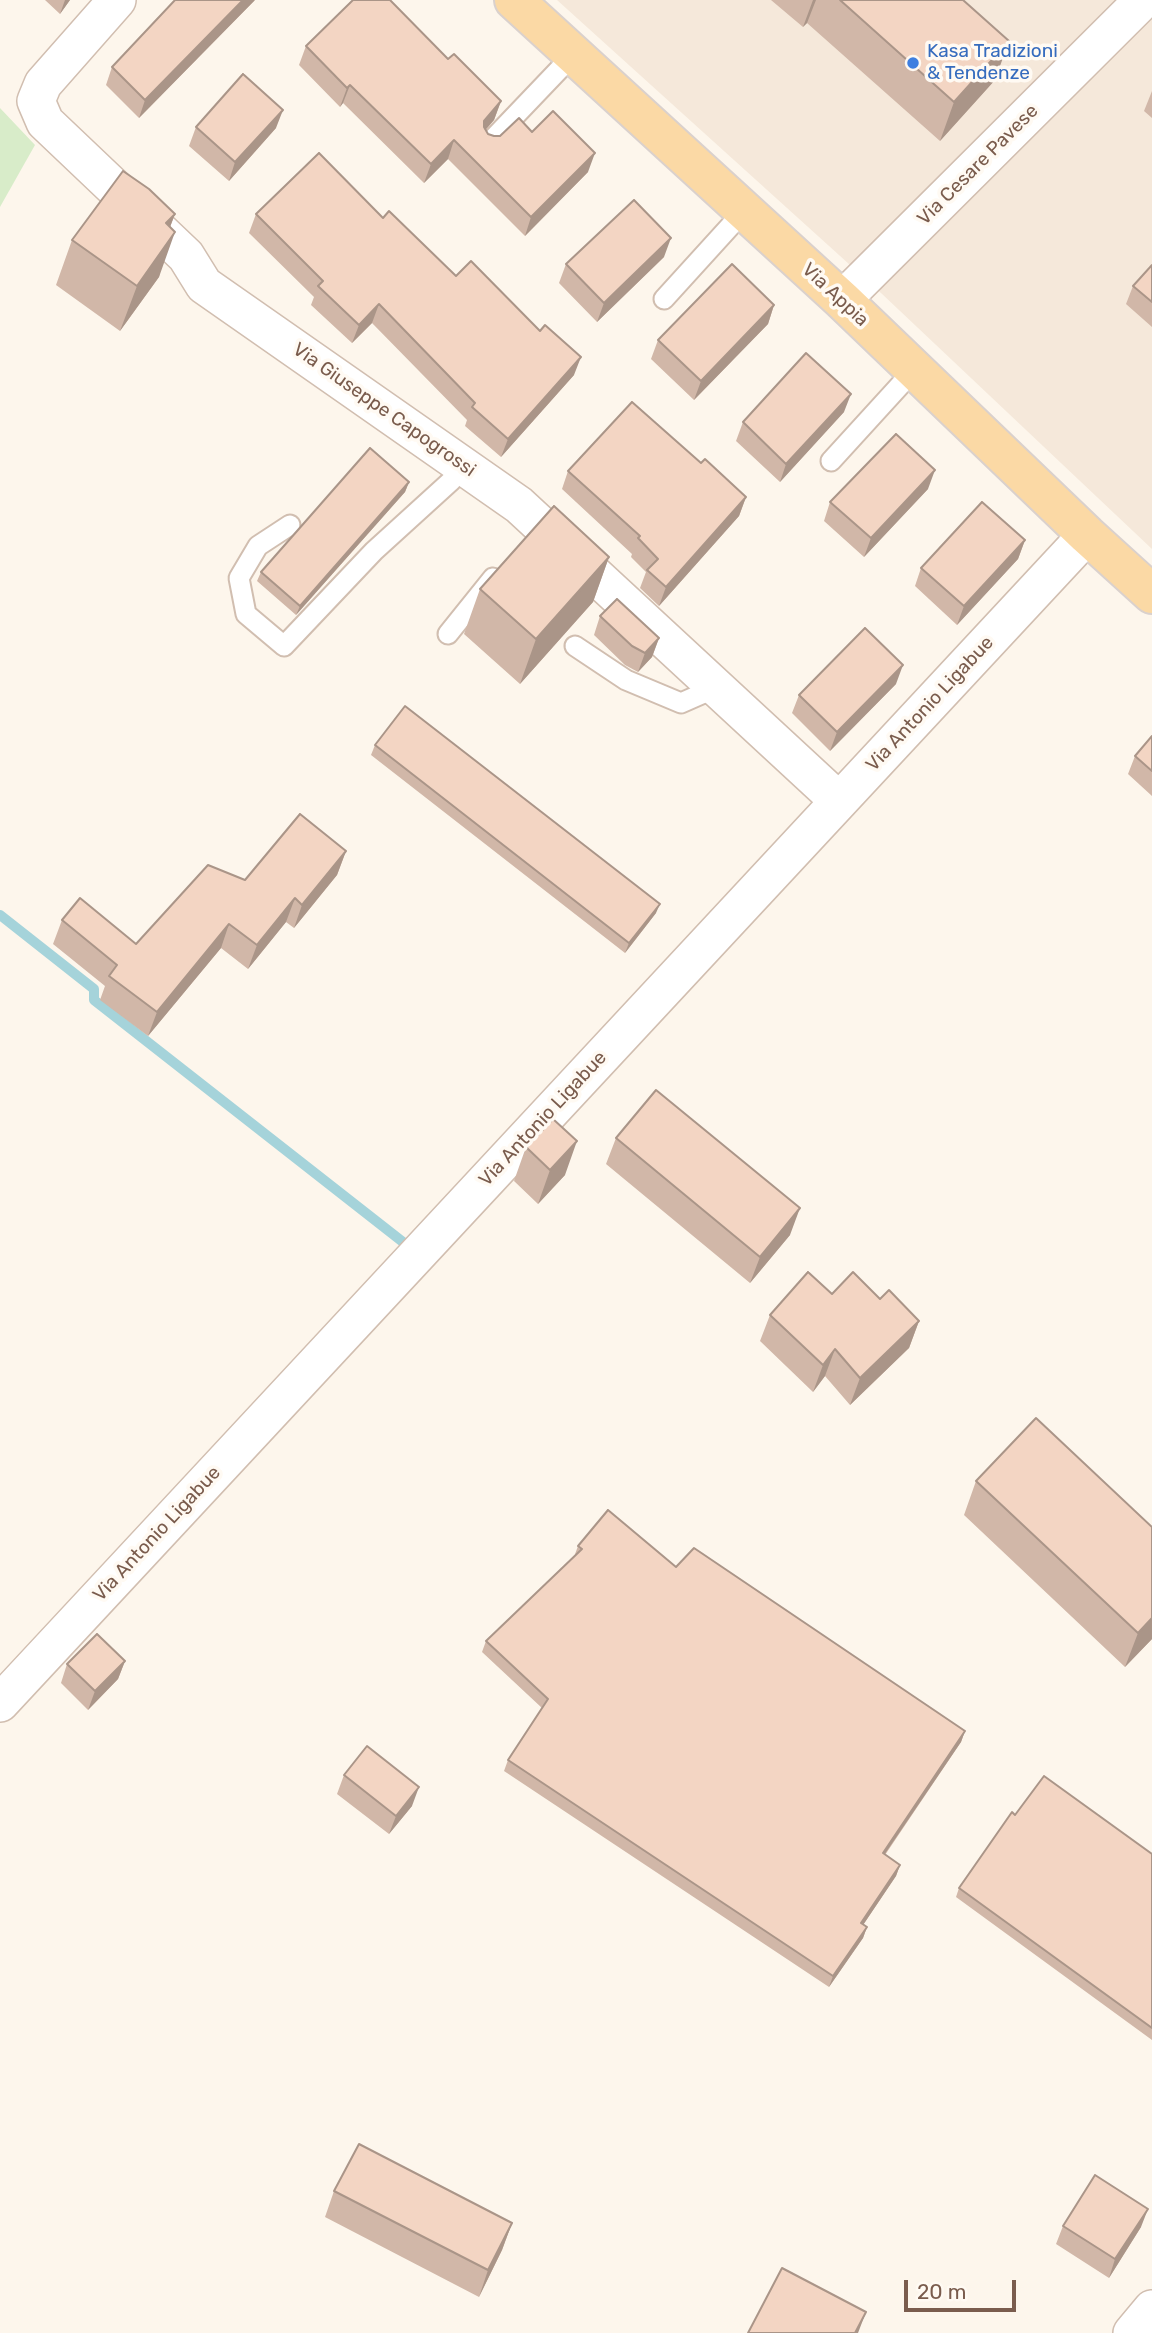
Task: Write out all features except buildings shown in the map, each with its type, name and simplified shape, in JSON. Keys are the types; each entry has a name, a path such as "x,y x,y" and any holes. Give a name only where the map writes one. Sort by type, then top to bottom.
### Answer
{"main road":[{"name":"Via Appia","path":"514,0 842,300 1152,594"}],"street":[{"name":"Via Giuseppe Capogrossi","path":"117,0 43,83 36,101 45,122 186,256 204,285 519,505 531,533 712,684 839,801"},
{"name":"Via Cesare Pavese","path":"842,300 1143,0"},
{"name":"Via Antonio Ligabue","path":"0,1703 1087,535"},
{"path":"1132,2333 1152,2309"}],"lane":[{"path":"489,143 573,55"},
{"path":"664,299 744,211"},
{"path":"831,461 914,369"},
{"path":"290,525 258,546 239,578 246,614 284,646 374,551 451,481 462,466"},
{"path":"449,634 506,562"},
{"path":"575,646 626,680 681,704 706,692 712,684"}],"shaded area":[{"path":"557,0 1152,0 1152,549 881,293"}],"green space":[{"path":"0,108 35,145 0,207"}],"waterway":[{"path":"0,915 94,989 94,1000 408,1246"}],"place":[{"name":"Kasa Tradizioni & Tendenze","path":"913,63"}]}
